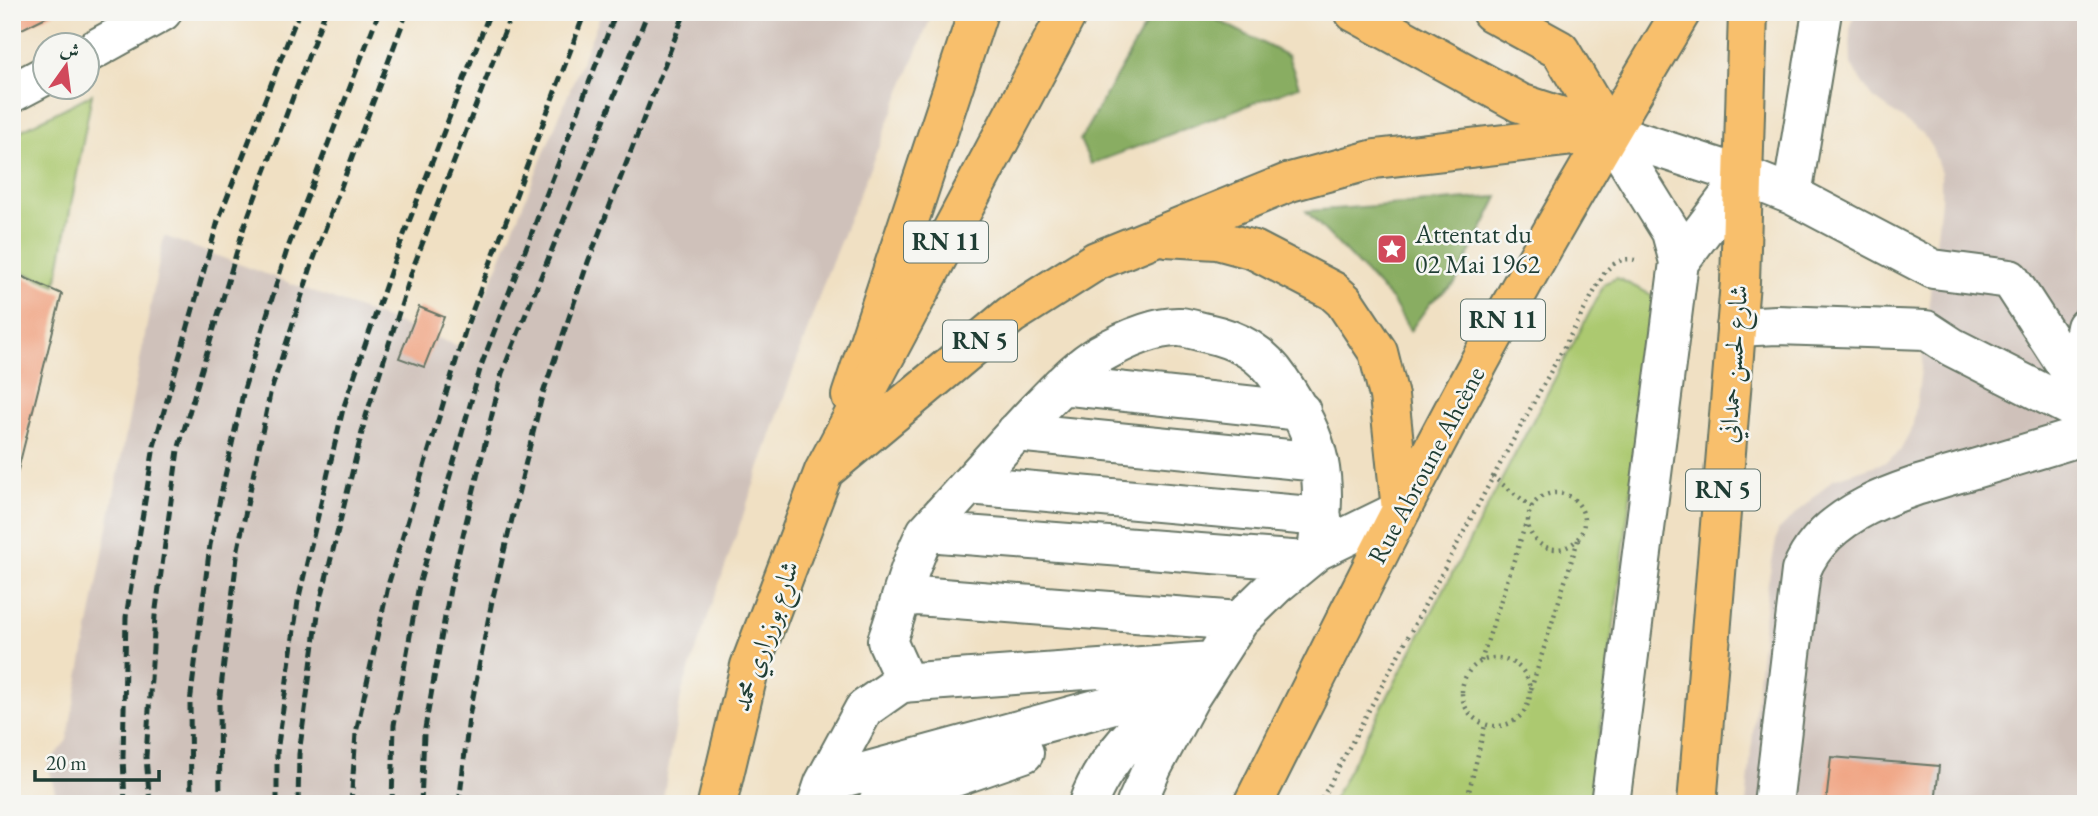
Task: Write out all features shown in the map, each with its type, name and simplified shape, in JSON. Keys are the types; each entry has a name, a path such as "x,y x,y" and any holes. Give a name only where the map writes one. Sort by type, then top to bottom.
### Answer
{"main road":[{"path":"824,471 859,376 978,12"},
{"name":"RN 11","path":"824,471 1068,12"},
{"path":"1354,12 1520,103 1609,132"},
{"path":"1491,12 1560,50 1609,132"},
{"name":"RN 11","path":"1609,132 1681,12"},
{"name":"RN 5","path":"1744,176 1748,12"},
{"name":"RN 5","path":"824,471 1011,315 1096,261 1290,182 1375,159 1609,132"},
{"name":"Rue Abroune Ahcène","path":"1253,804 1401,510 1512,302 1609,132"},
{"name":"شارع لحسن حمداني","path":"1697,804 1737,327 1744,176"},
{"path":"1154,237 1217,240 1254,250 1333,291 1344,301 1378,352 1388,396 1401,510"},
{"name":"شارع بوزراري محمد","path":"717,804 750,666 824,471"}],"street":[{"path":"102,45 162,12"},
{"path":"1792,194 1822,12"},
{"path":"12,93 32,82"},
{"path":"1609,132 1792,194 1933,269 2010,279 2086,396"},
{"path":"1609,132 1671,232 1679,262 1610,804"},
{"path":"1679,262 1744,176"},
{"path":"1737,327 1777,325 1926,330 1952,348 2086,415"},
{"path":"906,683 887,641 904,595 912,560 926,532 1061,385 1099,354 1146,332 1180,327 1249,347 1276,374 1301,411 1317,450 1323,485 1314,543 1239,621 1185,684 1131,734 1090,798 1055,804"},
{"path":"2086,327 2082,347 2086,361"},
{"path":"1061,385 1301,411"},
{"path":"1016,432 1319,463"},
{"path":"1773,804 1801,571 1808,555 1821,540 1854,513 1898,491 2086,435"},
{"path":"969,485 1314,543"},
{"path":"926,532 1314,543 1401,510"},
{"path":"904,595 1239,621"},
{"path":"820,794 864,709 901,683 1185,684"},
{"path":"820,794 1185,684"},
{"path":"877,804 1185,684"},
{"path":"1136,804 1185,684"}],"path":[{"path":"1319,804 1585,305"},
{"path":"1493,477 1532,507"},
{"path":"1481,662 1532,507 1540,498 1552,494 1564,495 1575,501 1582,512 1584,524 1529,703 1522,715 1512,723 1485,725 1474,718 1466,708 1462,695 1464,681 1471,670 1481,662 1494,658 1519,666 1527,677 1531,690"},
{"path":"1528,519 1529,531 1536,541 1547,548 1559,549 1580,536"},
{"path":"1466,804 1485,725"}],"shaded area":[{"path":"602,12 933,12 827,274 682,691 662,804 58,804 48,764 67,740 164,236 464,348"},
{"path":"1855,12 2086,12 2086,804 1746,804 1768,582 1778,531 1833,479 1886,462 1900,451 1912,429 1918,394 1941,201 1941,173 1933,150 1923,134 1871,96 1851,65 1850,30"}],"green space":[{"path":"1202,12 1288,56 1299,86 1091,164 1080,140 1151,16"},
{"path":"76,102 90,102 56,285 12,268 12,135"},
{"path":"1498,197 1455,283 1431,302 1410,331 1392,300 1306,211"},
{"path":"1617,278 1656,297 1591,804 1331,804 1605,283"}],"building":[{"path":"12,12 56,12 12,34"},
{"path":"12,272 62,294 13,490 12,490"},
{"path":"419,307 444,317 424,367 399,358"},
{"path":"1831,757 1939,766 1935,804 1826,804"}],"railway":[{"path":"125,804 123,757 126,617 154,446 218,221 299,12"},
{"path":"150,804 146,757 155,616 178,450 244,227 325,12"},
{"path":"191,804 190,703 210,545 244,389 287,250 379,12"},
{"path":"220,804 219,704 238,549 270,394 313,261 407,12"},
{"path":"277,804 277,752 298,601 343,409 395,258 490,12"},
{"path":"298,804 299,754 319,607 366,416 414,265 512,12"},
{"path":"351,804 356,733 389,582 467,325 585,12"},
{"path":"392,804 394,725 419,585 481,366 616,12"},
{"path":"421,804 424,734 450,589 502,373 648,12"},
{"path":"459,804 469,717 492,601 542,396 588,262 685,12"}],"place":[{"name":"Attentat du 02 Mai 1962","path":"1392,249"}]}
